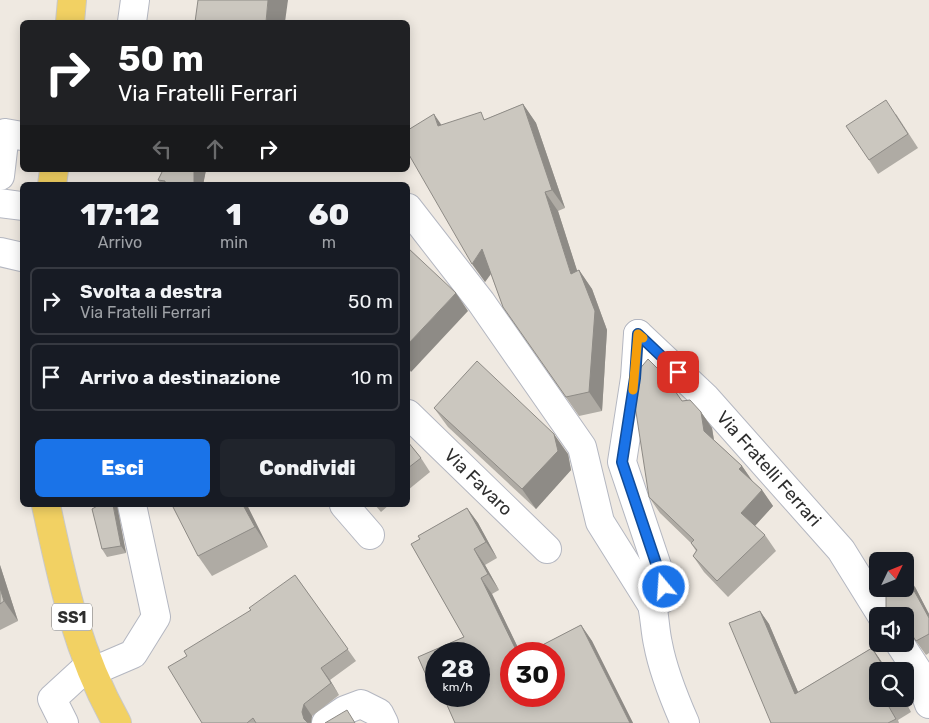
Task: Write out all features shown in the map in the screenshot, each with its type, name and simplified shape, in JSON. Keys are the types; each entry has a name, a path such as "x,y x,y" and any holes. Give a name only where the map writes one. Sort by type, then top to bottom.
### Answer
{"main road":[{"path":"70,20 72,0"},
{"name":"SS1","path":"46,507 66,596 89,669 117,723"}],"street":[{"path":"132,20 135,0"},
{"path":"0,176 5,133 20,136"},
{"path":"0,203 20,206"},
{"path":"410,211 481,302 582,447 600,522 654,613 657,644 673,696 685,723"},
{"path":"0,252 20,257"},
{"name":"Via Fratelli Ferrari","path":"654,613 664,598 664,587 622,462 635,378 638,334 706,398 841,550 876,607"},
{"name":"Via Favaro","path":"410,416 548,549"},
{"path":"64,723 52,699 89,669 133,654 156,617 132,507"},
{"path":"346,507 370,535"},
{"path":"905,652 917,670 929,704"},
{"path":"326,723 345,710 361,704 379,713 384,723"}],"building":[{"path":"198,0 268,0 266,20 195,20"},
{"path":"886,100 908,134 869,160 846,126"},
{"path":"523,104 552,190 545,192 571,274 579,270 595,311 589,392 566,397 503,307 482,249 472,264 410,156 410,129 434,114 438,126 481,112 484,120"},
{"path":"162,172 194,172 194,182 165,182 158,180"},
{"path":"410,250 456,293 410,342"},
{"path":"648,359 663,374 682,401 690,400 701,412 704,431 742,466 739,469 762,490 741,513 765,535 717,581 693,556 697,550 691,543 694,540 649,497 634,399 638,371"},
{"path":"477,361 554,434 558,451 522,489 434,408"},
{"path":"410,444 421,458 410,466"},
{"path":"96,507 113,507 121,546 102,549 92,509"},
{"path":"173,507 244,507 255,527 198,556"},
{"path":"467,508 486,542 474,549 488,574 481,578 512,642 500,642 500,707 565,707 565,642 548,642 581,625 630,723 455,723 448,707 490,707 490,642 452,642 464,637 411,544 420,539 418,536"},
{"path":"295,575 348,649 321,668 331,683 304,704 302,712 304,719 308,723 256,723 253,718 247,723 202,723 168,667 187,656 184,651 251,610 249,608"},
{"path":"0,588 4,601 0,604"},
{"path":"914,590 929,618 929,634 916,641 914,638 914,607 886,607 886,598 914,598"},
{"path":"760,611 795,694 869,650 869,652 874,652 881,662 869,662 869,707 889,707 896,719 888,723 771,723 729,623"},
{"path":"425,654 425,673 418,657"},
{"path":"347,710 355,723 325,723"}],"slow traffic":[{"path":"633,390 638,334 643,338"}],"route":[{"path":"664,587 622,462 635,378 638,334 678,372"}]}
